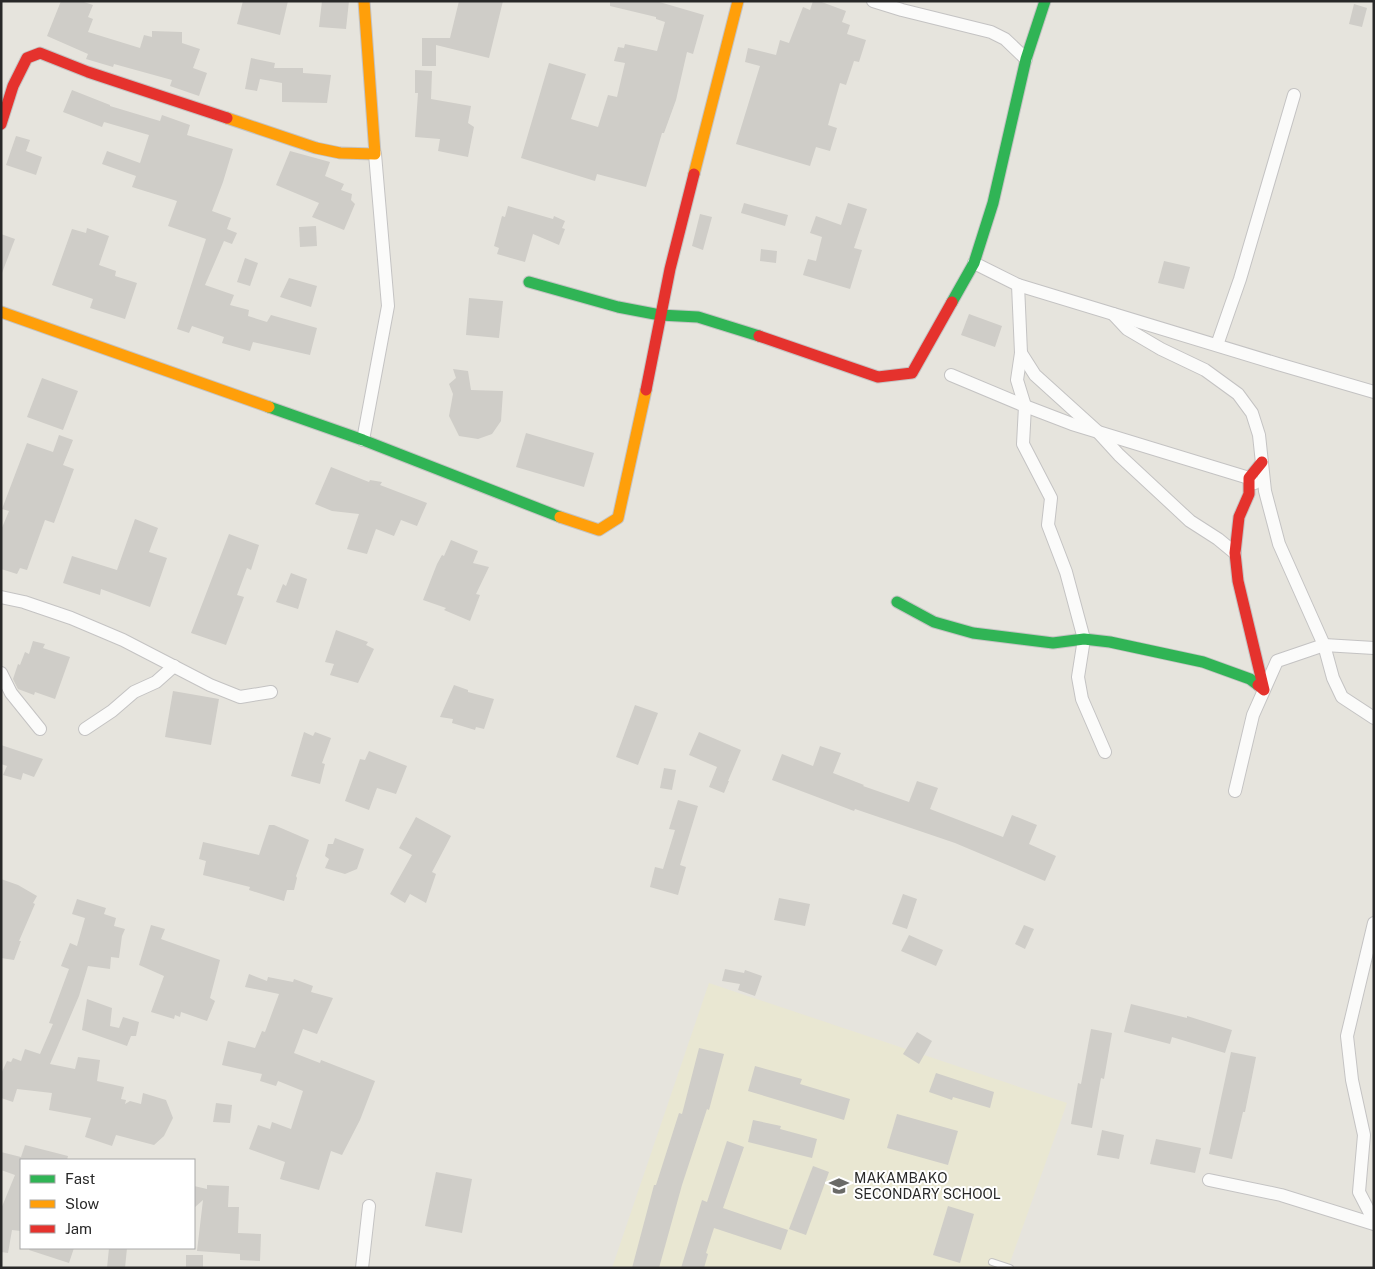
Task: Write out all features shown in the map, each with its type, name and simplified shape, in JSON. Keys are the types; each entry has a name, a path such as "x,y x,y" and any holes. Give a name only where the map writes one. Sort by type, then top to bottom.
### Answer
{"street":[{"path":"363,440 388,306 364,1"},
{"path":"1,312 363,440 564,519 599,530 618,518 636,439 660,315 738,1"},
{"path":"873,1 991,32 1005,39 1026,59"},
{"path":"529,282 618,307 660,315 698,317 791,346 878,377 912,374 974,263 992,203 1026,59 1045,1"},
{"path":"1,124 13,86 27,58 40,53 88,72 316,148 340,153 375,154"},
{"path":"1217,344 1240,279 1294,95"},
{"path":"974,263 1018,284 1374,392"},
{"path":"1018,284 1021,353 1017,380 1025,406 1023,444 1051,498 1048,525 1066,572 1084,640 1078,677 1082,699 1105,752"},
{"path":"1112,314 1127,329 1161,350 1205,370 1238,394 1252,413 1259,435 1265,491 1279,544 1324,645 1333,678 1342,698 1374,718"},
{"path":"1021,353 1035,375 1098,432 1190,521 1218,539 1235,553"},
{"path":"951,375 1025,406 1098,432 1249,478 1265,491"},
{"path":"1262,462 1249,478 1249,494 1239,517 1235,553 1238,581 1264,690"},
{"path":"1,597 24,602 71,618 123,640 210,685 240,696 271,692"},
{"path":"897,602 934,622 973,633 1053,643 1084,640 1148,649 1203,662 1250,679 1264,690"},
{"path":"1236,791 1253,715 1277,661 1324,645 1374,648"},
{"path":"85,729 112,711 134,692 156,682 174,666"},
{"path":"1,673 11,693 40,729"},
{"path":"1374,923 1347,1036 1352,1080 1364,1135 1359,1192 1374,1222"},
{"path":"1208,1180 1281,1195 1374,1222"},
{"path":"362,1268 369,1206"}],"lane":[{"path":"992,1262 1010,1268"}],"shaded area":[{"name":"MAKAMBAKO SECONDARY SCHOOL","path":"709,983 1067,1103 1008,1268 612,1268"}],"building":[{"path":"61,1 81,1 93,5 88,17 93,19 88,32 140,48 144,35 152,37 152,31 182,32 182,43 200,49 193,68 207,73 199,96 170,86 172,80 114,64 113,67 86,59 88,54 47,36"},
{"path":"243,1 288,1 280,35 237,24"},
{"path":"322,1 349,1 346,29 319,27"},
{"path":"459,1 503,1 489,58 436,45 436,66 422,66 422,38 450,38"},
{"path":"610,1 656,1 704,15 693,54 687,52 676,100 664,133 662,133 646,187 597,174 595,181 521,158 549,63 586,74 571,119 598,127 608,95 617,97 625,63 614,61 618,47 624,48 625,44 657,51 665,22 656,19 656,17 610,6"},
{"path":"813,1 819,1 846,11 842,22 850,25 847,34 866,40 859,62 854,61 846,85 840,83 828,125 837,128 830,151 816,147 810,166 736,144 760,66 745,62 748,48 776,55 780,40 789,43 803,7 810,10"},
{"path":"1354,4 1367,8 1362,27 1349,24"},
{"path":"251,58 275,63 274,68 303,68 303,73 331,75 327,103 282,102 282,83 260,79 257,91 245,89"},
{"path":"415,70 432,71 431,99 471,106 468,123 474,127 468,157 438,151 440,139 415,137 418,93 415,93"},
{"path":"72,90 110,106 160,121 162,115 190,125 187,135 233,149 212,211 231,218 227,229 237,233 232,244 224,241 205,285 234,295 230,305 249,310 248,316 267,322 271,315 317,328 310,355 253,342 250,351 222,343 224,337 192,326 189,333 177,329 206,239 168,226 177,201 132,187 136,176 102,164 107,151 140,163 149,135 104,122 102,127 63,112"},
{"path":"16,136 30,140 26,151 42,157 36,175 6,165"},
{"path":"290,151 330,162 325,176 344,184 341,190 352,194 351,200 355,204 344,230 312,217 319,203 276,185"},
{"path":"744,203 788,215 785,226 741,213"},
{"path":"848,203 867,209 854,248 862,250 850,289 803,275 808,259 816,261 822,237 810,233 816,216 841,225"},
{"path":"508,206 553,219 554,216 565,221 562,228 565,229 559,245 533,234 525,262 497,254 499,248 494,246 502,216 505,217"},
{"path":"700,214 712,217 703,250 692,246"},
{"path":"316,226 317,246 300,247 299,227"},
{"path":"87,228 109,236 99,265 116,271 115,276 137,283 125,319 90,308 93,299 52,285 72,229 86,233"},
{"path":"1,234 15,239 2,273 1,273"},
{"path":"761,249 777,251 776,263 760,261"},
{"path":"245,258 258,263 250,286 237,282"},
{"path":"1164,261 1190,267 1184,289 1158,283"},
{"path":"289,278 317,286 311,307 280,297"},
{"path":"469,298 503,301 499,338 466,335"},
{"path":"969,314 1002,326 995,347 961,335"},
{"path":"453,369 468,371 471,390 503,391 501,421 492,434 478,439 459,436 449,416 453,394 449,384 456,378"},
{"path":"42,378 78,391 63,430 27,417"},
{"path":"526,433 594,453 584,487 516,467"},
{"path":"59,435 73,440 63,465 74,469 54,523 45,520 27,570 20,568 17,574 1,569 1,530 9,511 2,509 27,443 53,452"},
{"path":"331,467 369,482 370,480 382,482 380,485 427,503 417,526 401,520 394,536 376,529 367,554 347,549 359,514 332,511 315,504"},
{"path":"135,519 158,528 149,552 167,558 150,607 101,589 100,595 63,583 72,556 117,570"},
{"path":"229,534 259,545 251,570 247,568 237,595 244,597 226,645 191,633"},
{"path":"451,540 478,551 473,563 489,567 476,594 480,595 470,621 444,610 446,608 423,600 437,564 442,555 444,556"},
{"path":"291,573 307,579 298,609 276,602 283,584 286,586"},
{"path":"336,630 368,642 366,645 374,649 358,683 330,675 334,664 325,662"},
{"path":"33,641 45,644 43,648 70,657 55,699 35,692 34,695 18,689 13,679 18,664 20,665 25,652 29,654"},
{"path":"454,685 468,690 468,692 494,699 484,729 476,727 475,730 452,723 453,719 440,717"},
{"path":"173,691 219,699 211,745 165,737"},
{"path":"635,705 658,713 638,765 616,757"},
{"path":"304,732 313,736 315,732 331,738 322,763 325,764 320,784 291,776"},
{"path":"699,732 741,750 724,793 709,787 717,767 689,755"},
{"path":"1,745 43,759 34,777 23,773 21,780 3,775 7,766 1,764"},
{"path":"820,746 841,753 833,773 909,802 917,781 938,788 930,809 1003,837 1012,815 1037,825 1029,844 1056,856 1045,881 955,843 855,809 854,811 772,780 782,754 813,766"},
{"path":"369,751 407,766 396,794 377,788 369,810 345,801 360,759 365,760"},
{"path":"664,768 676,770 672,790 660,788"},
{"path":"678,800 698,806 680,865 686,867 678,895 650,887 655,867 663,869 675,830 669,829"},
{"path":"416,817 451,836 432,872 436,874 426,903 410,894 405,903 390,894 412,855 399,848"},
{"path":"269,825 274,825 309,840 296,876 294,890 287,890 284,901 249,890 250,887 203,875 206,861 199,859 203,842 259,855"},
{"path":"335,838 364,849 357,869 345,874 325,868 329,859 325,856 328,844 333,844"},
{"path":"1,879 18,885 37,896 19,941 21,941 14,960 1,958"},
{"path":"903,894 917,899 907,929 892,924"},
{"path":"779,898 810,904 805,926 774,920"},
{"path":"77,899 106,908 104,914 116,918 114,926 125,929 122,936 119,958 111,957 110,969 88,966 79,996 50,1064 75,1069 78,1057 100,1060 97,1081 124,1087 121,1099 126,1100 125,1104 130,1101 141,1104 143,1093 166,1100 173,1118 164,1136 154,1145 116,1135 112,1146 85,1137 91,1118 49,1110 52,1093 17,1089 13,1102 1,1098 1,1074 7,1061 11,1062 13,1058 21,1061 25,1049 40,1054 53,1024 49,1023 69,969 61,966 70,943 77,946 85,918 72,914"},
{"path":"151,925 165,929 161,939 220,960 210,998 215,1001 207,1021 181,1012 180,1017 175,1015 174,1019 151,1012 164,976 139,965"},
{"path":"1024,925 1034,929 1025,949 1015,944"},
{"path":"909,935 943,950 936,966 901,951"},
{"path":"725,969 744,973 745,970 762,976 755,996 738,990 740,984 722,981"},
{"path":"249,974 267,981 268,977 293,982 294,979 313,986 311,992 333,998 317,1034 303,1029 294,1053 320,1063 321,1060 375,1081 360,1120 342,1155 331,1151 319,1190 280,1179 285,1162 249,1149 258,1125 270,1129 272,1122 291,1129 303,1091 278,1081 276,1086 260,1081 262,1074 222,1065 228,1041 255,1048 262,1031 265,1032 279,994 245,987"},
{"path":"87,999 112,1008 110,1026 119,1028 123,1017 139,1022 136,1036 131,1036 127,1046 82,1030"},
{"path":"1131,1004 1187,1018 1187,1016 1232,1030 1225,1053 1172,1037 1170,1044 1124,1032"},
{"path":"1091,1029 1112,1033 1104,1079 1101,1078 1092,1128 1071,1124 1078,1083 1081,1084"},
{"path":"917,1032 932,1041 919,1064 903,1054"},
{"path":"699,1048 724,1054 709,1110 707,1109 682,1185 659,1268 632,1268 654,1185 656,1185 679,1113 682,1114"},
{"path":"1231,1052 1256,1057 1245,1112 1243,1112 1232,1159 1209,1154"},
{"path":"755,1066 802,1079 800,1084 850,1099 844,1120 748,1091"},
{"path":"936,1073 994,1092 990,1108 953,1097 952,1100 929,1092"},
{"path":"216,1103 232,1105 230,1123 213,1122"},
{"path":"897,1114 958,1131 948,1165 887,1148"},
{"path":"753,1120 781,1126 780,1129 817,1139 812,1158 748,1142"},
{"path":"1102,1130 1124,1135 1119,1159 1097,1155"},
{"path":"1156,1139 1201,1148 1195,1173 1150,1164"},
{"path":"727,1141 744,1147 723,1208 788,1230 781,1250 714,1228 706,1253 708,1254 704,1268 681,1268 702,1200 707,1202"},
{"path":"25,1145 68,1156 67,1159 20,1159 20,1231 12,1230 8,1253 1,1252 1,1209 15,1175 1,1170 1,1152 21,1157"},
{"path":"813,1166 829,1172 806,1235 789,1229"},
{"path":"436,1172 472,1179 462,1233 425,1226"},
{"path":"207,1185 229,1186 228,1207 239,1207 238,1233 261,1234 260,1261 240,1260 240,1254 197,1251 203,1200 195,1207 195,1186 207,1189"},
{"path":"948,1206 974,1214 960,1263 933,1255"},
{"path":"30,1249 74,1249 69,1263"},
{"path":"109,1249 127,1249 125,1268 107,1268"},
{"path":"186,1255 203,1255 203,1268 186,1268"}],"traffic: fast":[{"path":"952,302 974,263 993,203 1026,59 1045,1"},
{"path":"529,282 618,307 660,315 698,317 759,336"},
{"path":"269,407 363,440 560,517"},
{"path":"897,602 934,622 973,633 1053,643 1084,639 1110,642 1203,662 1250,679 1258,685"}],"traffic: slow":[{"path":"227,118 316,148 340,153 375,154 364,1"},
{"path":"694,174 738,1"},
{"path":"1,312 269,407"},
{"path":"560,517 599,530 618,518 646,390"}],"traffic: jam":[{"path":"1,124 13,86 27,58 40,53 88,72 227,118"},
{"path":"646,390 670,269 694,174"},
{"path":"759,336 878,377 912,373 952,302"},
{"path":"1258,685 1264,690 1238,581 1235,553 1239,517 1249,494 1249,478 1262,462"}],"place":[{"name":"MAKAMBAKO SECONDARY SCHOOL","path":"839,1186"}]}
